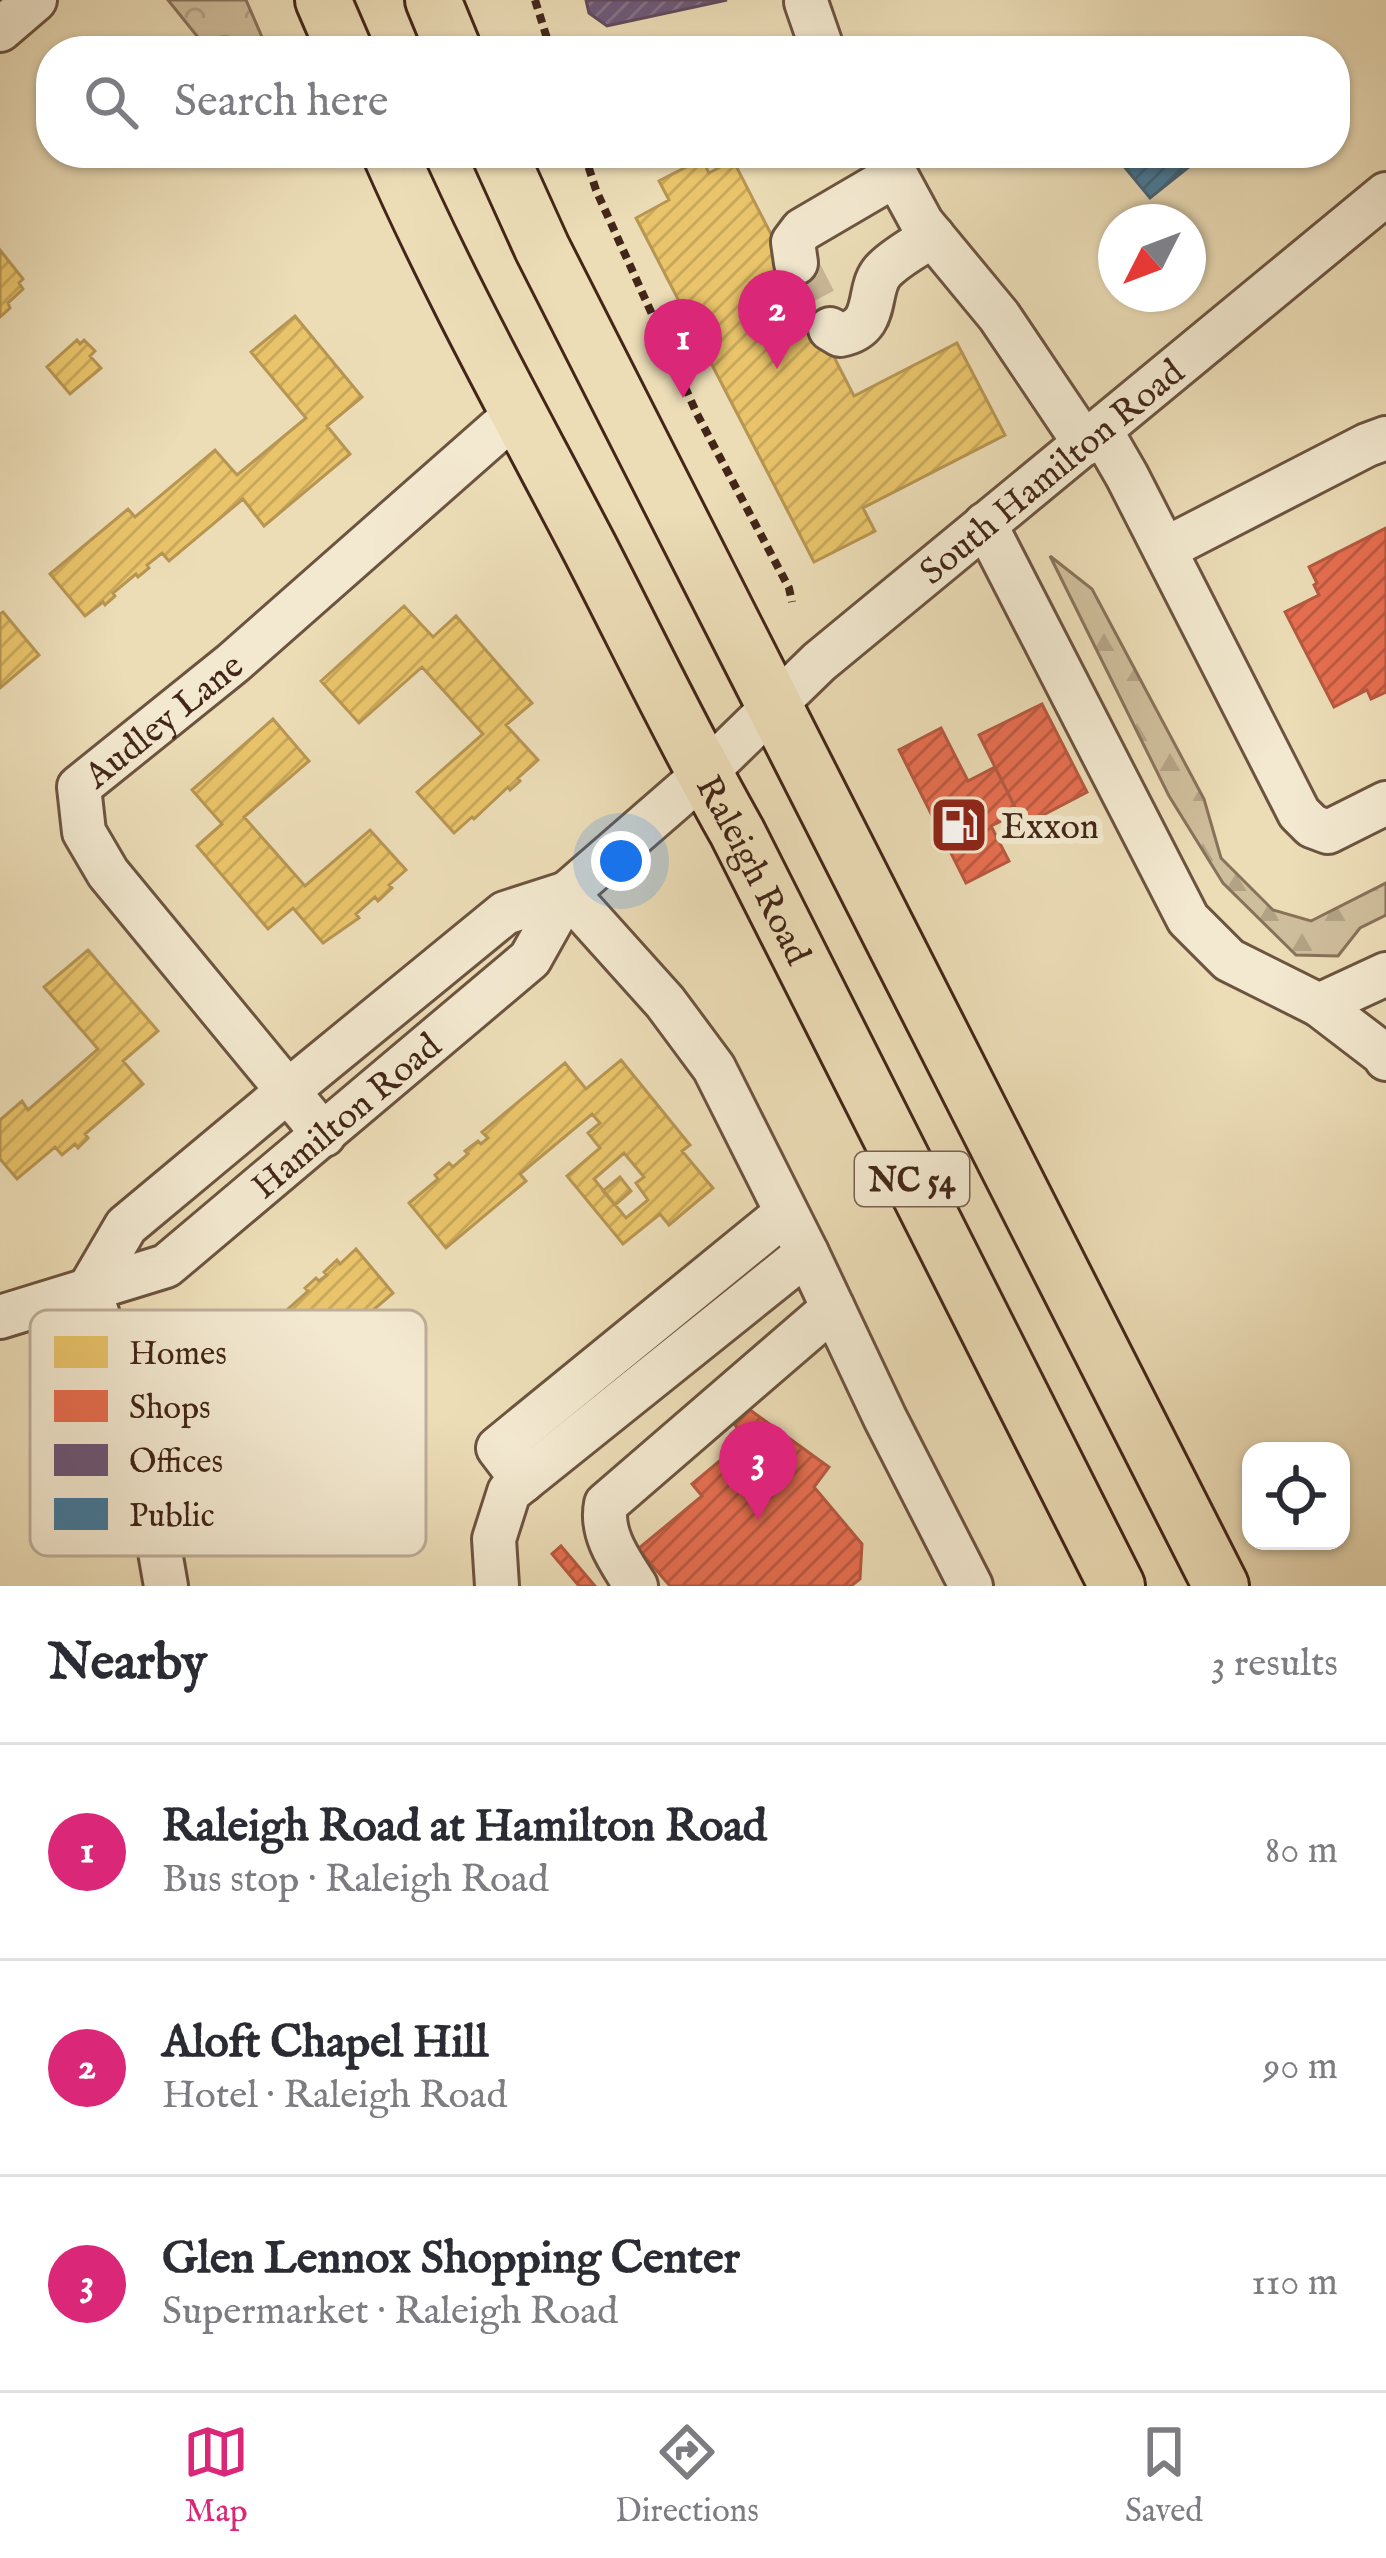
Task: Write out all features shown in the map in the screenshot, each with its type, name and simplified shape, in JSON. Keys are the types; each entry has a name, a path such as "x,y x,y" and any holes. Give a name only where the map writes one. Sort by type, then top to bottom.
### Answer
{"main road":[{"path":"323,0 339,36"},
{"path":"433,0 448,36"},
{"name":"Raleigh Road","path":"397,168 1117,1586"},
{"name":"NC 54","path":"506,168 773,706 1221,1586"}],"street":[{"path":"0,30 35,0"},
{"path":"806,2 818,36"},
{"path":"796,263 793,242 802,230 885,168"},
{"path":"892,168 922,224 1093,438 1165,549 1299,813 1312,826 1328,832 1386,803"},
{"name":"South Hamilton Road","path":"773,706 819,662 1386,194"},
{"path":"830,329 840,335 852,333 873,303 881,271 933,236"},
{"name":"Audley Lane","path":"324,1135 108,873 85,832 80,787 233,664 518,412"},
{"path":"1165,549 1376,442"},
{"path":"986,524 1188,919 1229,959 1319,1005 1386,1059"},
{"name":"Hamilton Road","path":"0,1318 166,1266 530,959 567,893 704,774 773,706"},
{"path":"567,893 665,1002 714,1068 807,1253 958,1580"},
{"name":"Hamilton Road","path":"88,1289 126,1226 290,1090 505,913 567,893"},
{"path":"1319,1005 1386,974"},
{"path":"523,1480 497,1448 786,1213"},
{"path":"497,1586 494,1539 509,1492 807,1253"},
{"path":"88,1289 95,1310"},
{"path":"636,1586 614,1551 603,1520 606,1504 833,1308"},
{"path":"161,1556 166,1586"}],"path":[{"path":"535,0 546,36"},
{"path":"589,168 678,372 792,602"}],"green space":[{"path":"168,0 246,0 262,36 197,36"},
{"path":"1050,556 1092,589 1204,799 1221,858 1273,910 1311,921 1386,883 1386,915 1360,928 1338,956 1296,955 1223,883 1169,796"}],"building: Homes":[{"path":"684,168 706,168 709,173 737,168 854,396 957,343 1005,435 863,508 875,531 814,562 636,218 669,200 659,181"},
{"path":"0,250 23,279 19,283 23,289 0,317"},
{"path":"295,316 362,397 327,426 350,454 264,526 243,499 169,561 162,553 105,605 85,616 50,574 128,509 135,517 215,450 237,475 306,418 251,352"},
{"path":"77,340 80,344 84,340 95,351 90,356 101,368 70,394 47,367"},
{"path":"404,606 433,637 456,616 532,703 506,725 538,760 510,790 508,787 454,833 417,792 483,734 422,667 359,723 321,681"},
{"path":"0,614 39,655 0,688"},
{"path":"273,719 309,761 244,817 305,886 370,830 406,870 378,901 375,897 356,914 359,918 323,943 293,908 268,929 197,846 222,824 192,790"},
{"path":"88,950 158,1031 123,1061 143,1084 85,1134 88,1138 78,1148 75,1144 62,1155 55,1147 17,1179 0,1159 0,1120 22,1101 28,1110 98,1049 44,987"},
{"path":"621,1060 690,1145 682,1151 713,1188 669,1225 660,1214 623,1244 567,1176 600,1148 588,1133 600,1123 592,1114 520,1174 526,1181 446,1248 409,1203 449,1163 453,1167 468,1154 465,1151 488,1138 482,1132 565,1063 586,1089","holes":["624,1153 644,1177 636,1183 648,1200 626,1218 594,1179"]},
{"path":"620,1177 631,1191 615,1205 603,1191"},
{"path":"356,1249 393,1293 373,1310 287,1310 316,1278 319,1281 327,1275 324,1272 337,1260 340,1264"}],"building: Shops":[{"path":"1386,528 1386,692 1371,699 1367,690 1334,707 1285,612 1319,595 1309,567"},
{"path":"1042,704 1087,792 1024,825 979,735"},
{"path":"941,728 968,781 995,767 1018,813 991,826 1009,861 966,883 899,750"},
{"path":"746,1407 829,1467 814,1487 862,1544 860,1579 851,1586 670,1586 638,1549 702,1496 692,1484 746,1439 731,1420"},
{"path":"561,1546 595,1586 579,1586 552,1554"}],"building: Offices":[{"path":"586,0 727,0 607,26 589,13"}],"building: Public":[{"path":"1125,168 1188,168 1150,198"}],"tunnel":[{"path":"796,263 830,329"}],"place":[{"name":"Aloft Chapel Hill","path":"777,369"},
{"name":"Raleigh Road at Hamilton Road","path":"683,398"},
{"name":"Exxon","path":"959,825"},
{"name":"Glen Lennox Shopping Center","path":"758,1520"}]}
